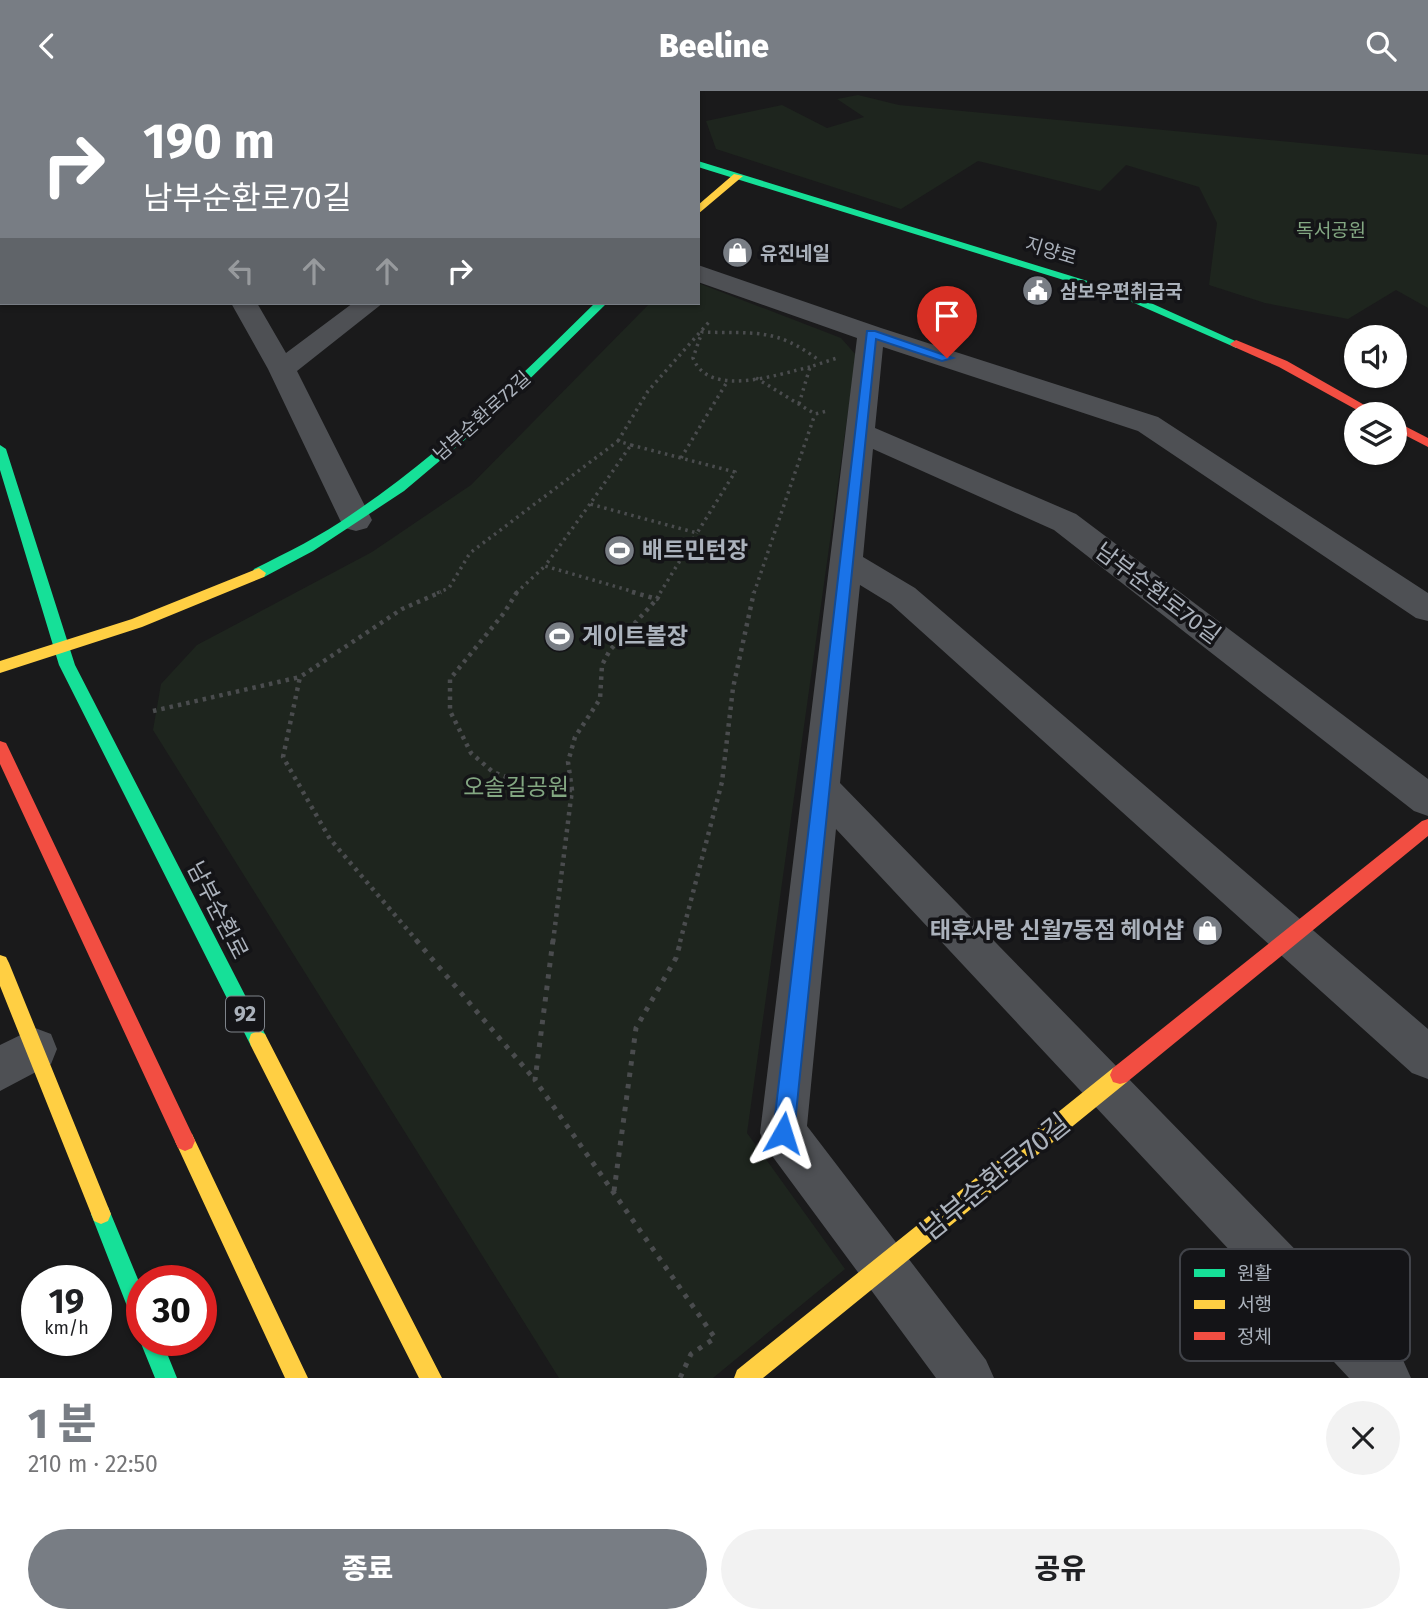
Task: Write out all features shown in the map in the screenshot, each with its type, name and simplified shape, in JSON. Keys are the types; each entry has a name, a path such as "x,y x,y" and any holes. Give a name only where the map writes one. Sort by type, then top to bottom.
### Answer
{"main road":[{"name":"지양로","path":"700,165 1129,297 1283,364 1352,402"},
{"path":"700,209 738,176"},
{"name":"남부순환로72길","path":"0,667 62,649 246,580 356,520 465,436 599,305"},
{"path":"1407,432 1428,443"},
{"name":"남부순환로","path":"0,449 67,665 431,1378"},
{"path":"0,747 298,1378"},
{"name":"남부순환로70길","path":"746,1378 1428,826"},
{"path":"0,963 18,1059 126,1283"},
{"path":"157,1356 166,1378"}],"street":[{"path":"700,274 870,346 1148,424 1428,609"},
{"path":"245,305 282,369 356,520"},
{"path":"282,369 367,305"},
{"path":"870,346 783,1133 968,1378"},
{"name":"남부순환로70길","path":"860,432 1065,521 1428,800"},
{"path":"846,562 903,596 1428,1058"},
{"path":"822,789 1261,1249"},
{"path":"1369,1361 1385,1378"}],"path":[{"path":"153,711 300,677 402,609 449,588 470,553 618,441 625,422 649,385 709,322"},
{"path":"702,332 693,358 698,370 713,379 727,382 810,367 820,361 870,346"},
{"path":"702,332 778,335 796,343 820,361"},
{"path":"755,378 815,414 829,410 850,361 870,346"},
{"path":"799,404 810,367"},
{"path":"681,458 727,382"},
{"path":"614,1192 636,1028 676,958 722,782 733,688 751,601 815,414"},
{"path":"535,1080 572,790 568,762 575,737 600,699 602,665 610,650 657,599 735,472 618,441"},
{"path":"572,790 537,789 493,772 471,753 450,711 450,679 504,613 519,588 545,566 631,445"},
{"path":"590,504 697,533"},
{"path":"545,566 657,599"},
{"path":"300,677 284,757 330,839 535,1080 715,1338 691,1354 680,1378"}],"green space":[{"name":"독서공원","path":"858,95 899,105 1428,155 1428,308 1396,290 1348,319 1265,303 1209,285 1217,223 1199,187 1126,165 1100,191 978,161 901,209 716,149 706,121 782,105 827,128 864,117 837,99"},
{"name":"오솔길공원","path":"700,284 841,338 856,355 747,1133 845,1269 713,1378 559,1378 153,730 161,684 197,645 372,552 471,485 648,305 700,305"}],"traffic: fast":[{"path":"700,165 1129,297 1236,344"},
{"path":"259,573 308,548 399,488 483,418 599,305"},
{"path":"0,449 67,665 258,1040"},
{"path":"101,1214 126,1276"},
{"path":"157,1356 166,1378"}],"traffic: slow":[{"path":"700,209 738,176"},
{"path":"0,667 137,623 259,573"},
{"path":"0,963 101,1214"},
{"path":"258,1040 431,1378"},
{"path":"745,1378 1120,1075"},
{"path":"185,1141 297,1378"}],"traffic: jam":[{"path":"1236,344 1283,364 1352,402"},
{"path":"1407,432 1428,443"},
{"path":"0,747 185,1141"},
{"path":"1120,1075 1428,826"}],"place":[{"name":"유진네일","path":"737,253"},
{"name":"삼보우편취급국","path":"1037,291"},
{"name":"배트민턴장","path":"619,550"},
{"name":"게이트볼장","path":"559,636"},
{"name":"태후사랑 신월7동점 헤어샵","path":"1207,930"}],"route":[{"path":"783,1133 871,334 947,358"}]}
